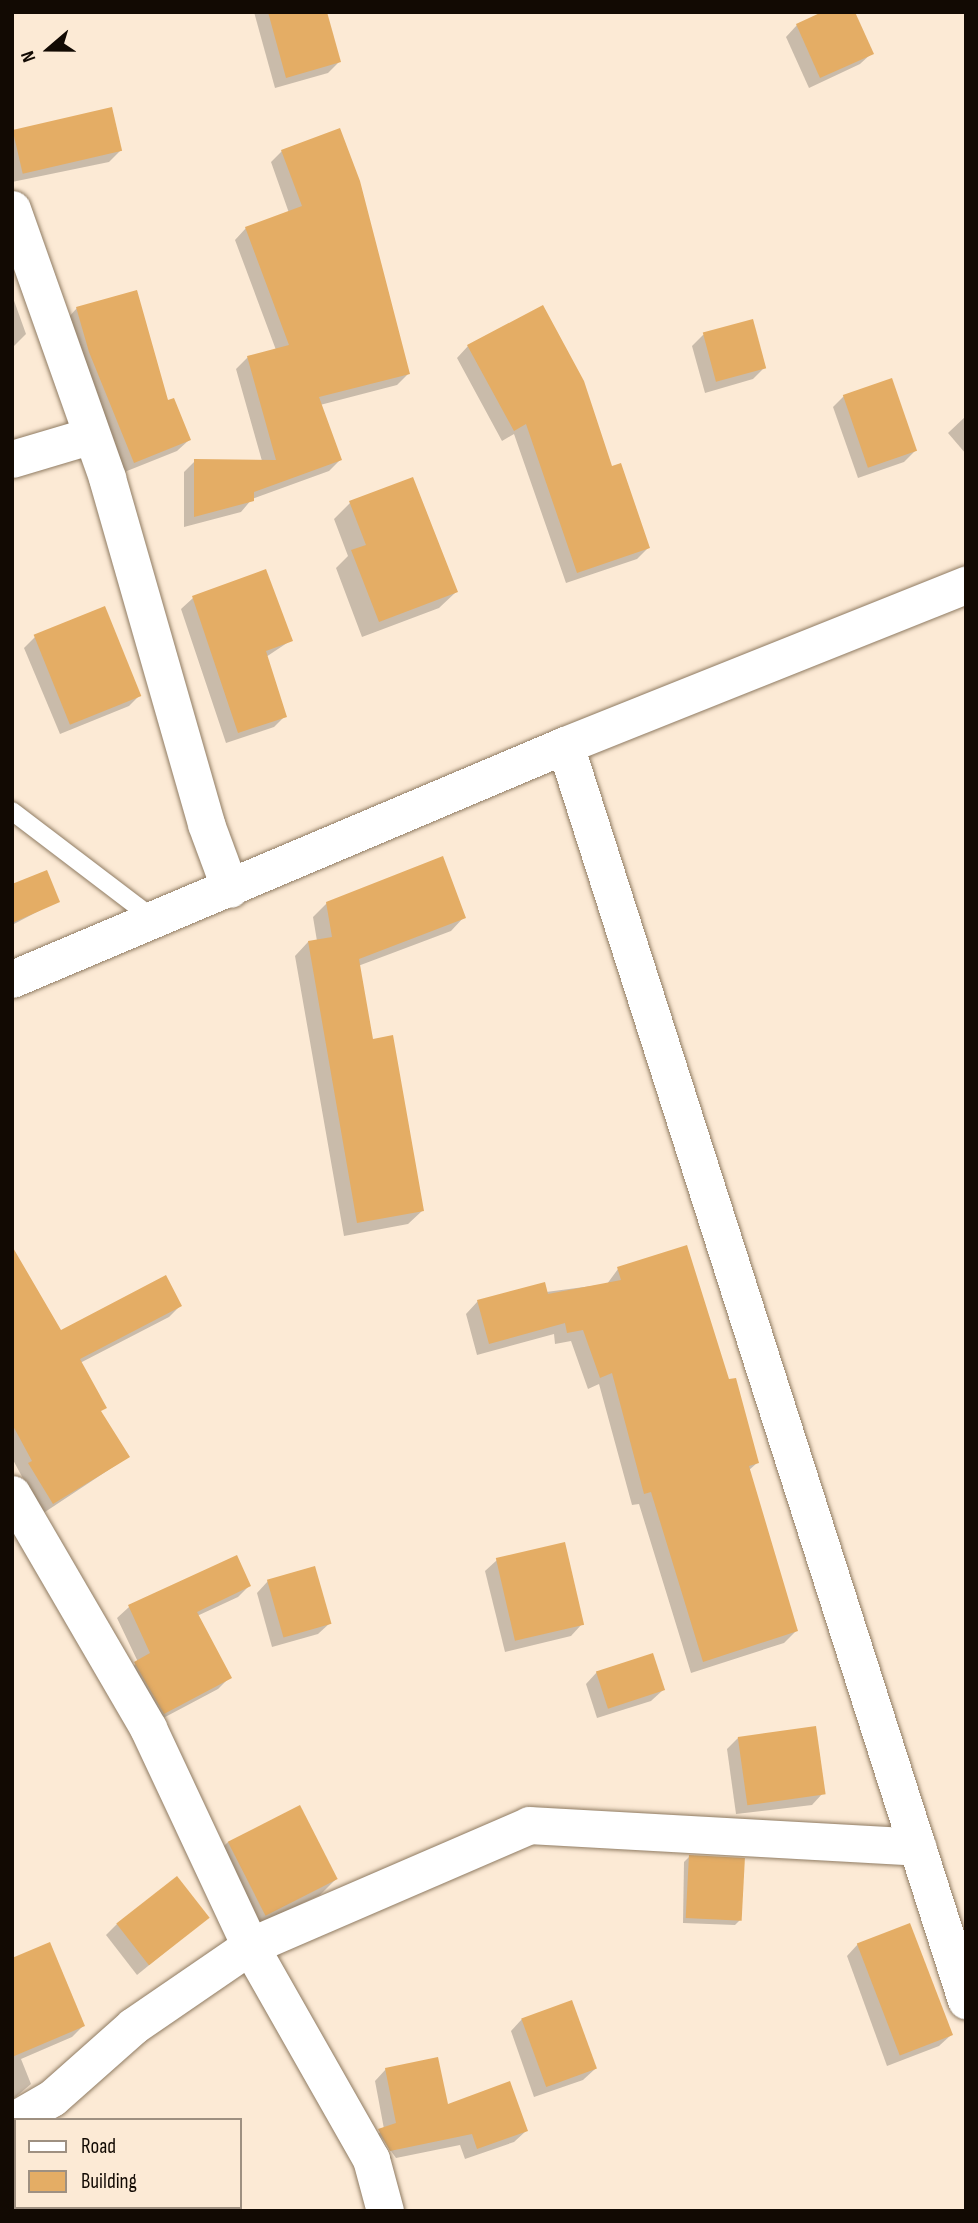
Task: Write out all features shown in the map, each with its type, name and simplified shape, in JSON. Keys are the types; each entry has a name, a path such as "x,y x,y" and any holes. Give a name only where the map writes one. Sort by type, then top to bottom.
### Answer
{"street":[{"path":"12,209 89,436 107,478 206,824 230,889"},
{"path":"12,459 89,436"},
{"path":"12,979 565,745 966,585"},
{"path":"565,745 966,2000"},
{"path":"12,1494 148,1728 250,1946 371,2159 385,2211"},
{"path":"17,2118 52,2098 133,2026 250,1946 529,1825 917,1847"}],"lane":[{"path":"12,811 155,920"}],"building":[{"path":"268,12 327,12 341,62 286,78"},
{"path":"822,12 855,12 874,54 820,78 796,24"},
{"path":"112,107 122,151 23,174 13,130"},
{"path":"340,128 360,181 410,374 319,397 342,460 254,492 254,501 194,517 194,459 276,460 247,356 289,345 245,227 302,206 281,150"},
{"path":"137,290 168,400 174,398 191,440 134,463 89,352 76,307"},
{"path":"543,305 584,381 612,466 621,463 650,548 577,573 526,424 514,431 467,345"},
{"path":"753,319 766,368 716,382 703,332"},
{"path":"892,378 917,451 868,468 843,395"},
{"path":"413,477 458,592 379,622 351,550 366,545 349,501"},
{"path":"266,569 293,641 266,651 287,717 238,733 192,596"},
{"path":"105,606 141,696 70,725 34,635"},
{"path":"443,856 466,918 359,959 373,1039 393,1035 424,1211 357,1223 308,941 332,937 326,902"},
{"path":"47,870 60,902 12,923 12,884"},
{"path":"687,1245 729,1379 736,1378 759,1463 749,1466 798,1631 703,1662 651,1492 644,1494 612,1373 600,1378 583,1330 567,1333 565,1323 489,1344 477,1300 545,1282 548,1294 621,1280 617,1267"},
{"path":"12,1246 61,1330 166,1275 182,1306 80,1359 107,1408 101,1411 130,1457 53,1504 28,1463 32,1461 12,1424"},
{"path":"565,1542 584,1625 515,1641 496,1558"},
{"path":"237,1555 251,1586 197,1612 232,1678 164,1714 134,1662 150,1653 128,1605"},
{"path":"315,1566 332,1624 283,1637 267,1580"},
{"path":"653,1653 665,1690 608,1709 596,1672"},
{"path":"816,1726 826,1794 747,1805 738,1737"},
{"path":"300,1805 338,1879 266,1916 228,1842"},
{"path":"689,1855 745,1858 742,1921 686,1918"},
{"path":"177,1876 210,1918 149,1965 116,1923"},
{"path":"910,1923 953,2035 900,2055 857,1943"},
{"path":"50,1942 85,2026 12,2057 12,1958"},
{"path":"572,2000 597,2069 546,2087 521,2018"},
{"path":"438,2057 448,2104 510,2081 528,2131 477,2149 472,2134 390,2151 378,2129 396,2123 385,2068"}]}
